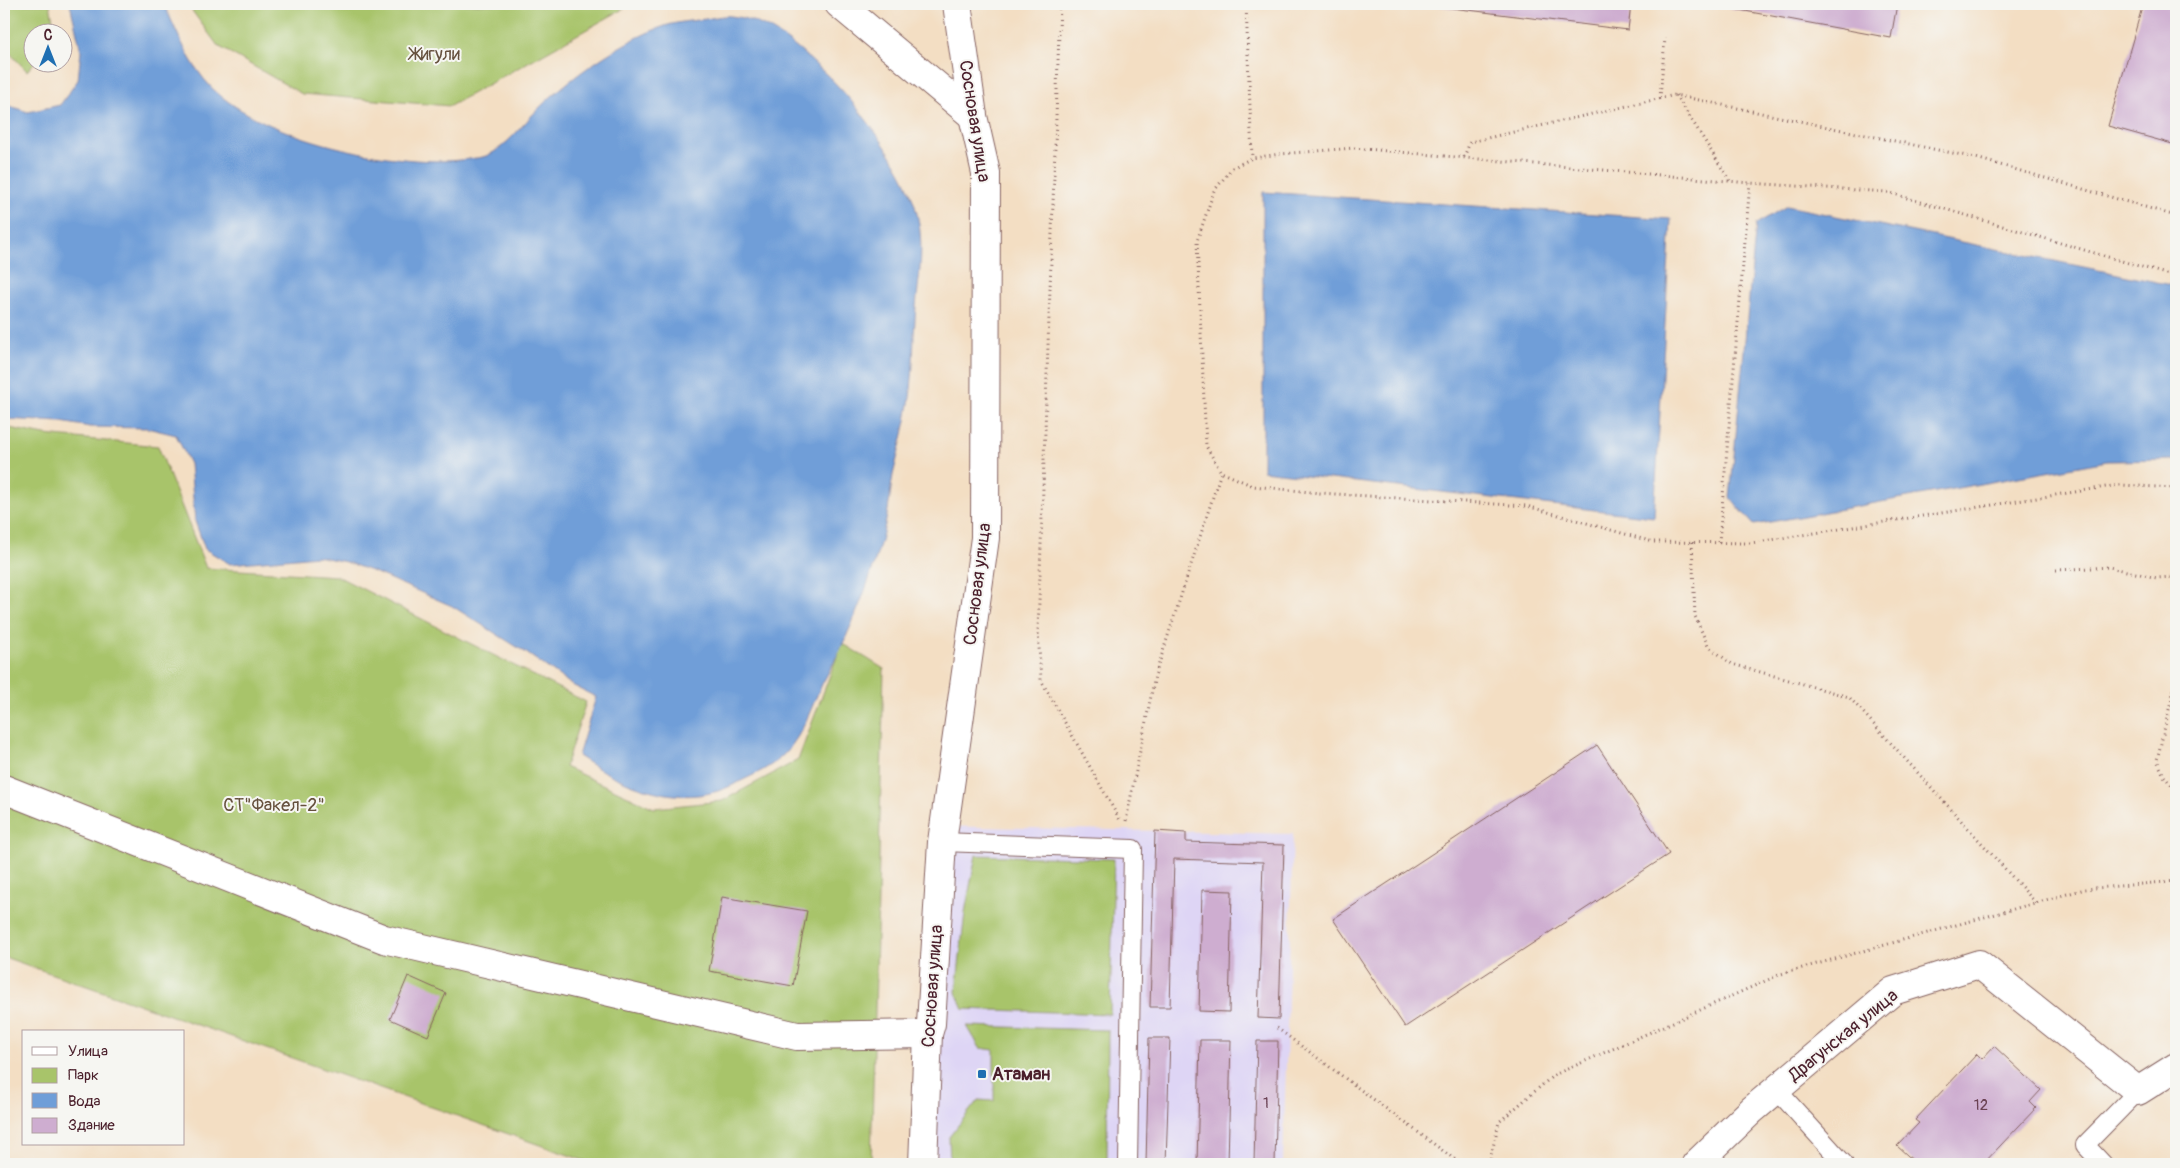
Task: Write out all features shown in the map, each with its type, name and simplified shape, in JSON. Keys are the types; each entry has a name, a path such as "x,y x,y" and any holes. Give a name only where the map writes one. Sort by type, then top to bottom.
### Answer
{"street":[{"path":"839,4 973,116"},
{"name":"Сосновая улица","path":"923,1164 928,1034 931,1024 942,842 985,538 986,173 973,116 957,4"},
{"path":"4,789 384,939 798,1036 928,1034"},
{"name":"Драгунская улица","path":"1696,1164 1776,1089 1894,991 1979,964 2138,1091"},
{"path":"2138,1091 2176,1067"}],"lane":[{"path":"942,842 1133,849 1128,1164"},
{"path":"1776,1089 1844,1164"},
{"path":"2103,1164 2085,1145 2138,1091"}],"path":[{"path":"1060,4 1038,630 1041,680 1124,827 1155,676 1221,472"},
{"path":"1246,4 1252,158"},
{"path":"1660,98 1665,38"},
{"path":"1464,156 1470,142 1675,95 1976,158 2176,216"},
{"path":"1675,95 1730,181"},
{"path":"2176,277 1887,192 1750,183 1464,156 1354,148 1252,158 1232,168 1214,191 1197,241 1206,446 1221,472 1253,486 1320,493 1527,506 1653,542 1751,543 2119,485 2176,488"},
{"path":"1719,542 1750,183"},
{"path":"1692,542 1695,616 1708,646 1732,664 1849,697 2036,902"},
{"path":"2056,570 2109,567 2157,578 2176,577"},
{"path":"2176,680 2157,760 2164,776 2176,791"},
{"path":"1489,1164 1499,1122 1554,1075 1781,974 2085,889 2176,881"},
{"path":"1277,1028 1462,1164"}],"shaded area":[{"path":"935,826 1293,834 1283,1164 929,1164"}],"green space":[{"path":"4,4 50,4 53,22 22,22 22,66 4,47"},
{"name":"Жигули","path":"187,4 632,4 450,106 302,94 218,46"},
{"name":"СТ\"Факел-2\"","path":"4,427 45,435 158,446 206,568 337,576 586,702 565,767 654,808 722,801 798,760 842,643 884,669 871,1164 594,1164 4,957"},
{"path":"976,855 1114,859 1110,1014 963,1009 956,992 965,912"},
{"path":"967,1026 1108,1030 1107,1164 950,1164 949,1137 978,1100 994,1101 994,1050 980,1048"}],"water":[{"path":"70,4 164,4 197,70 212,88 235,106 264,122 297,136 370,154 406,159 440,161 484,157 507,142 550,97 596,62 646,33 678,23 728,16 758,23 795,46 838,86 863,115 887,149 906,182 917,213 920,228 921,258 914,328 912,380 908,411 893,475 884,530 864,594 846,637 822,683 798,737 782,757 763,770 734,784 718,791 700,795 681,796 645,789 610,775 578,756 596,697 572,685 525,652 452,606 346,562 317,556 230,564 205,549 195,521 190,464 176,435 147,428 90,427 61,422 4,419 4,104 28,112 60,105 78,80 81,51"},
{"path":"1263,192 1671,219 1654,517 1263,471"},
{"path":"1787,206 2176,286 2176,460 2107,461 1754,525 1730,498 1756,224"}],"building":[{"path":"1420,4 1631,4 1628,30"},
{"path":"1707,4 1897,4 1891,38"},
{"path":"2143,4 2176,4 2176,145 2108,126"},
{"path":"1597,745 1669,854 1405,1027 1333,919"},
{"path":"1155,831 1186,833 1186,842 1284,845 1279,1019 1258,1018 1263,862 1174,859 1170,1007 1150,1007"},
{"path":"1202,890 1232,891 1229,1012 1199,1011"},
{"path":"722,897 807,911 793,986 709,971"},
{"path":"408,976 446,993 428,1036 390,1019"},
{"path":"1149,1038 1170,1038 1166,1164 1146,1164"},
{"path":"1200,1040 1231,1040 1228,1164 1197,1164"},
{"path":"1257,1041 1278,1041 1275,1164 1254,1164"},
{"path":"1994,1046 2041,1090 2030,1102 2036,1108 1983,1164 1917,1164 1897,1146 1919,1123 1915,1120 1977,1054 1982,1059"}],"place":[{"name":"Атаман","path":"982,1074"}]}
